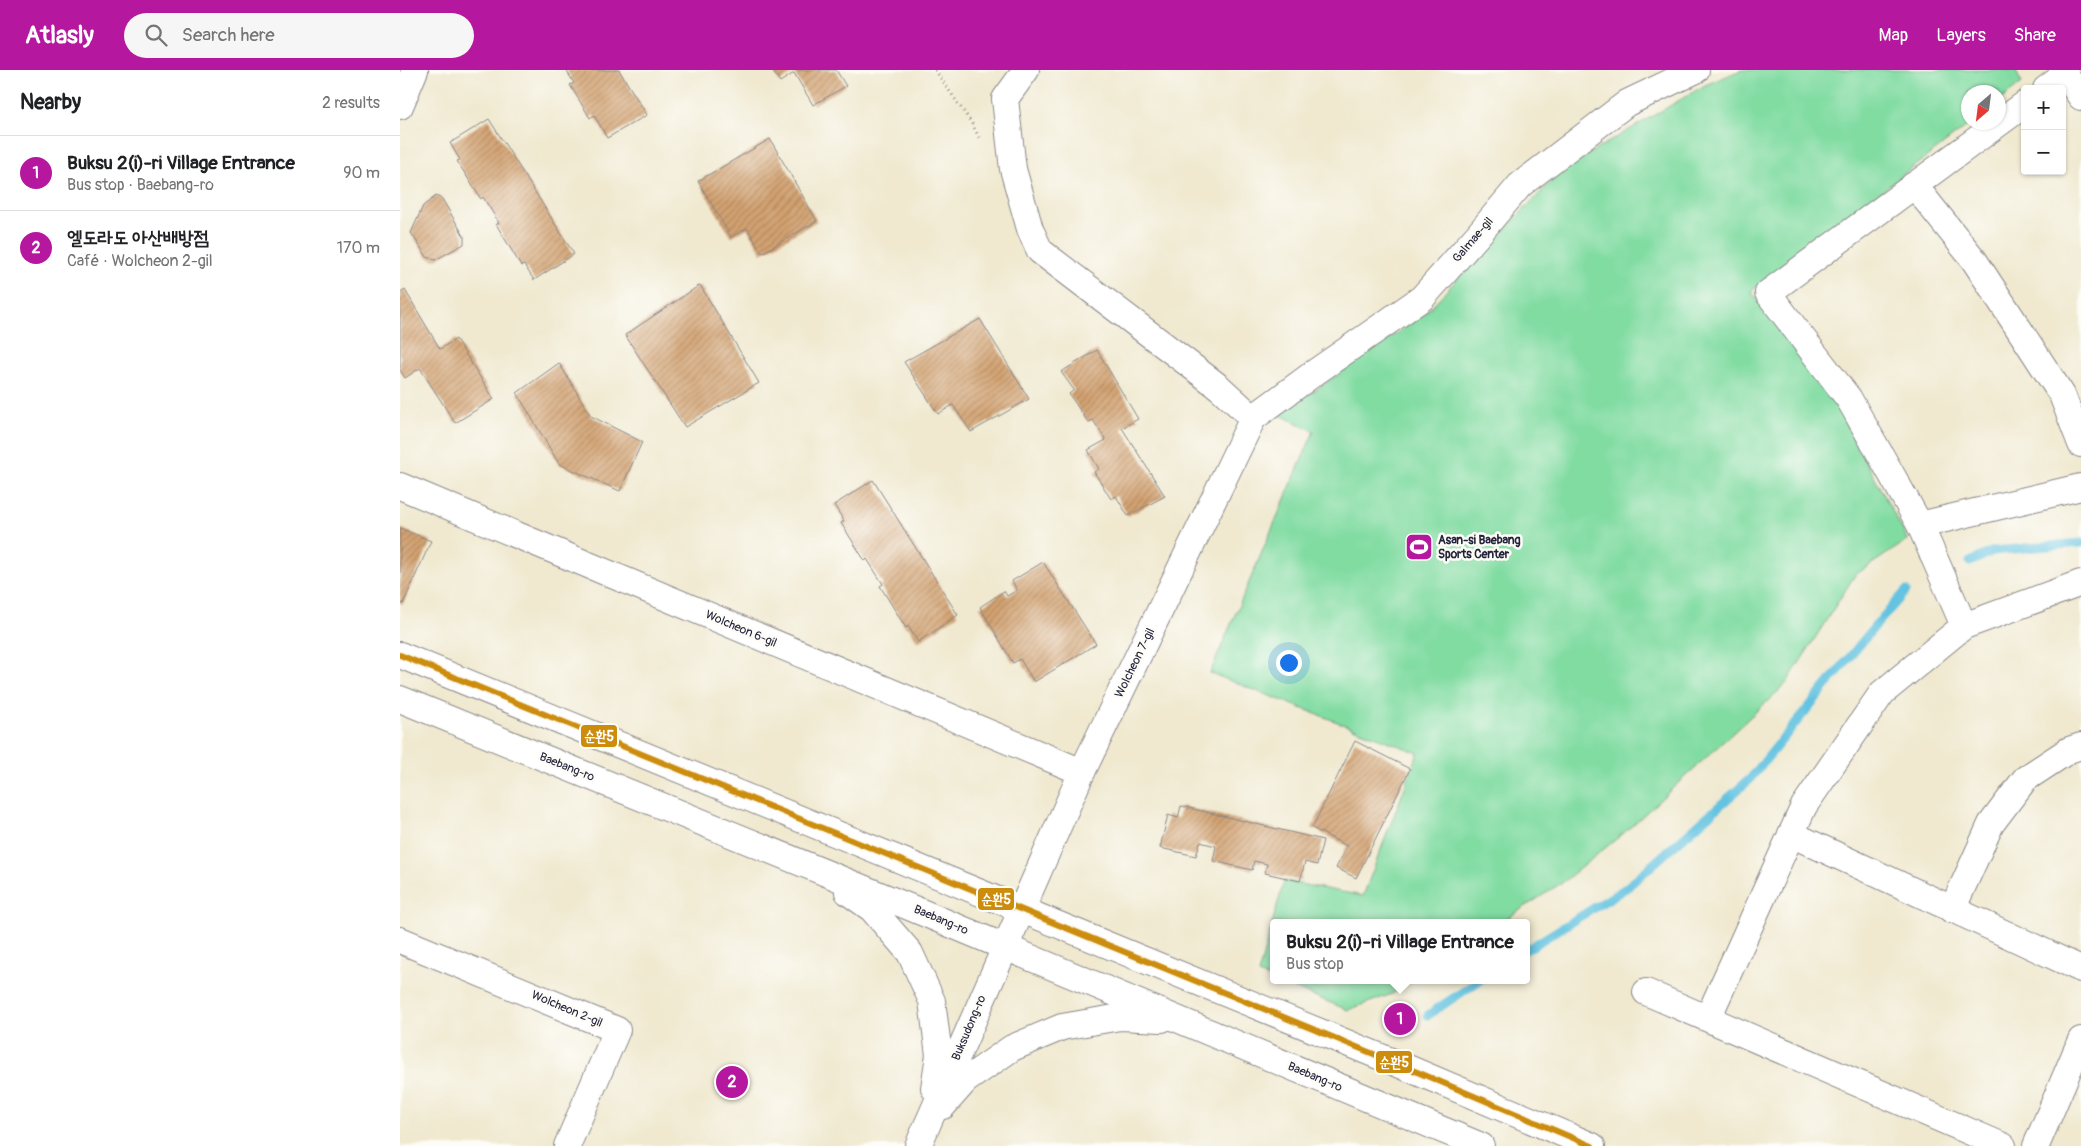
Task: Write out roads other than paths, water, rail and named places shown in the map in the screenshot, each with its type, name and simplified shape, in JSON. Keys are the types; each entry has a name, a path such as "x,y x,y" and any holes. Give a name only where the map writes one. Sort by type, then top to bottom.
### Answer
{"street":[{"path":"400,106 415,70"},
{"path":"1026,70 1005,99 1013,169 1030,229 1040,251 1219,387 1254,418"},
{"name":"Galmae-gil","path":"1254,418 1314,373 1422,298 1478,236 1520,185 1627,103 1696,70"},
{"path":"2058,78 2081,97"},
{"path":"1964,626 1920,525 1849,399 1768,292 2021,107"},
{"path":"1914,185 1974,260 2057,387 2062,395 2081,444"},
{"name":"Wolcheon 7-gil","path":"1020,910 1082,772 1254,418"},
{"name":"Wolcheon 6-gil","path":"400,486 1082,772"},
{"path":"1920,525 2081,487"},
{"path":"1708,1018 1804,806 1882,693 1964,626 2081,583"},
{"path":"400,655 1404,1066 1592,1146"},
{"name":"Baebang-ro","path":"400,699 1004,946 1481,1146"},
{"path":"1952,910 1990,824 2025,779 2069,750 2081,746"},
{"path":"1791,834 2081,970"},
{"path":"817,869 872,909 910,953 932,1000 939,1055 929,1121"},
{"name":"Buksudong-ro","path":"918,1146 1020,910"},
{"name":"Wolcheon 2-gil","path":"400,940 617,1030 567,1146"},
{"path":"1646,992 2003,1146"},
{"path":"929,1121 966,1080 1012,1048 1062,1027 1120,1017 1180,1020"},
{"path":"2036,1146 2081,1040"}],"waterway":[{"path":"1970,562 1993,551 2081,543"},
{"path":"1530,948 1626,888 1750,779 1906,591"},
{"path":"1428,1015 1474,984"}],"place":[{"name":"Asan-si Baebang Sports Center","path":"1419,547"},
{"name":"Buksu 2(i)-ri Village Entrance","path":"1400,1019"},
{"name":"엘도라도 아산배방점","path":"732,1082"}]}
